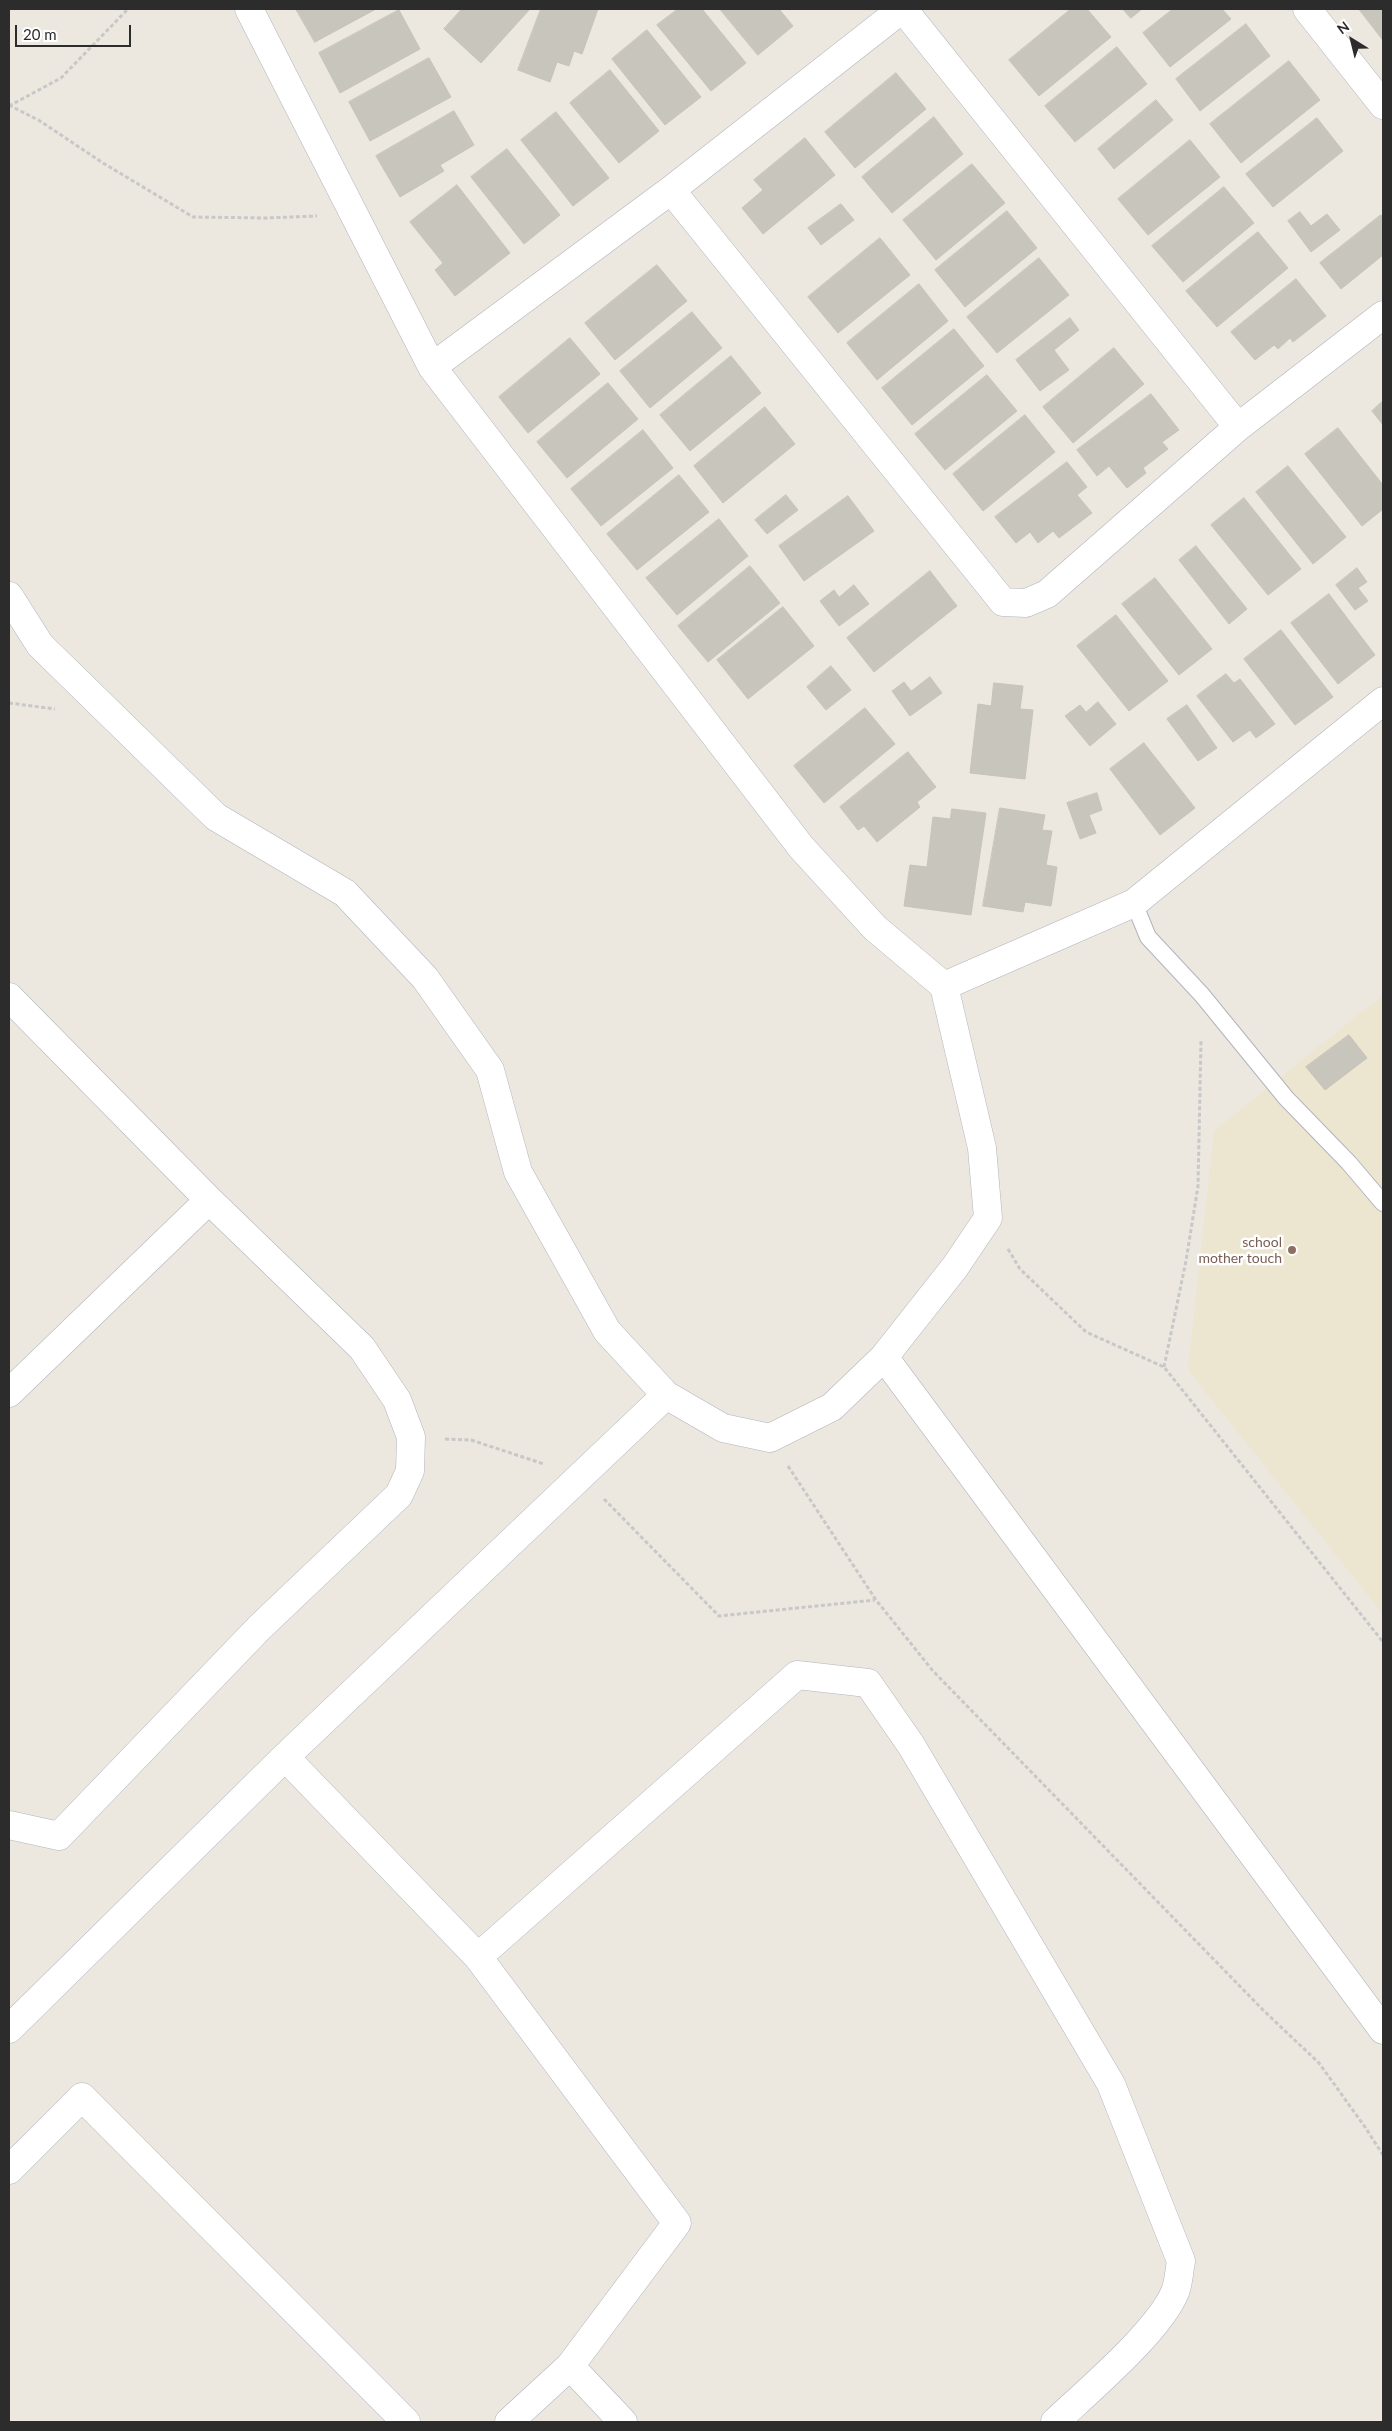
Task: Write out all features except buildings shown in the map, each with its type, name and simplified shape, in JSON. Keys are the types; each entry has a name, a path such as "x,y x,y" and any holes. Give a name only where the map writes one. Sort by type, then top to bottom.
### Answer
{"street":[{"path":"9,596 40,645 216,818 345,893 425,978 490,1070 518,1172 607,1331 666,1395 723,1428 770,1438 832,1407 884,1357 955,1267 988,1218 982,1148 944,986 875,928 801,847 432,367 250,9"},
{"path":"432,367 671,190 903,9 1238,427"},
{"path":"1307,9 1383,105"},
{"path":"671,190 1003,602 1026,603 1047,594 1238,427 1383,315"},
{"path":"944,986 1134,903 1383,701"},
{"path":"9,997 209,1200 362,1348 397,1400 412,1437 410,1471 399,1495 259,1628 59,1836 9,1824"},
{"path":"9,1393 209,1200"},
{"path":"884,1357 1383,2030"},
{"path":"9,2029 285,1757 666,1395"},
{"path":"478,1956 797,1675 868,1683 911,1745 1111,2084 1181,2261 1176,2290 1166,2310 1135,2345 1055,2422"},
{"path":"285,1757 478,1956 677,2223 570,2366 509,2422"},
{"path":"9,2170 82,2097 406,2422"},
{"path":"570,2366 623,2422"}],"lane":[{"path":"1134,903 1148,937 1202,995 1274,1084 1349,1163 1383,1203"}],"path":[{"path":"9,105 61,78 128,9"},
{"path":"9,105 40,121 103,163 193,217 265,218 354,214"},
{"path":"1164,1367 1186,1261 1198,1186 1202,995"},
{"path":"988,1218 1020,1269 1086,1332 1164,1367 1383,1642"},
{"path":"412,1437 471,1440 580,1475 718,1616 876,1600"},
{"path":"770,1438 876,1600 933,1670 1251,1997 1319,2063 1383,2155"}],"shaded area":[{"name":"school mother touch","path":"1383,995 1383,1614 1188,1370 1214,1131"}],"place":[{"name":"school mother touch","path":"1292,1250"}]}
